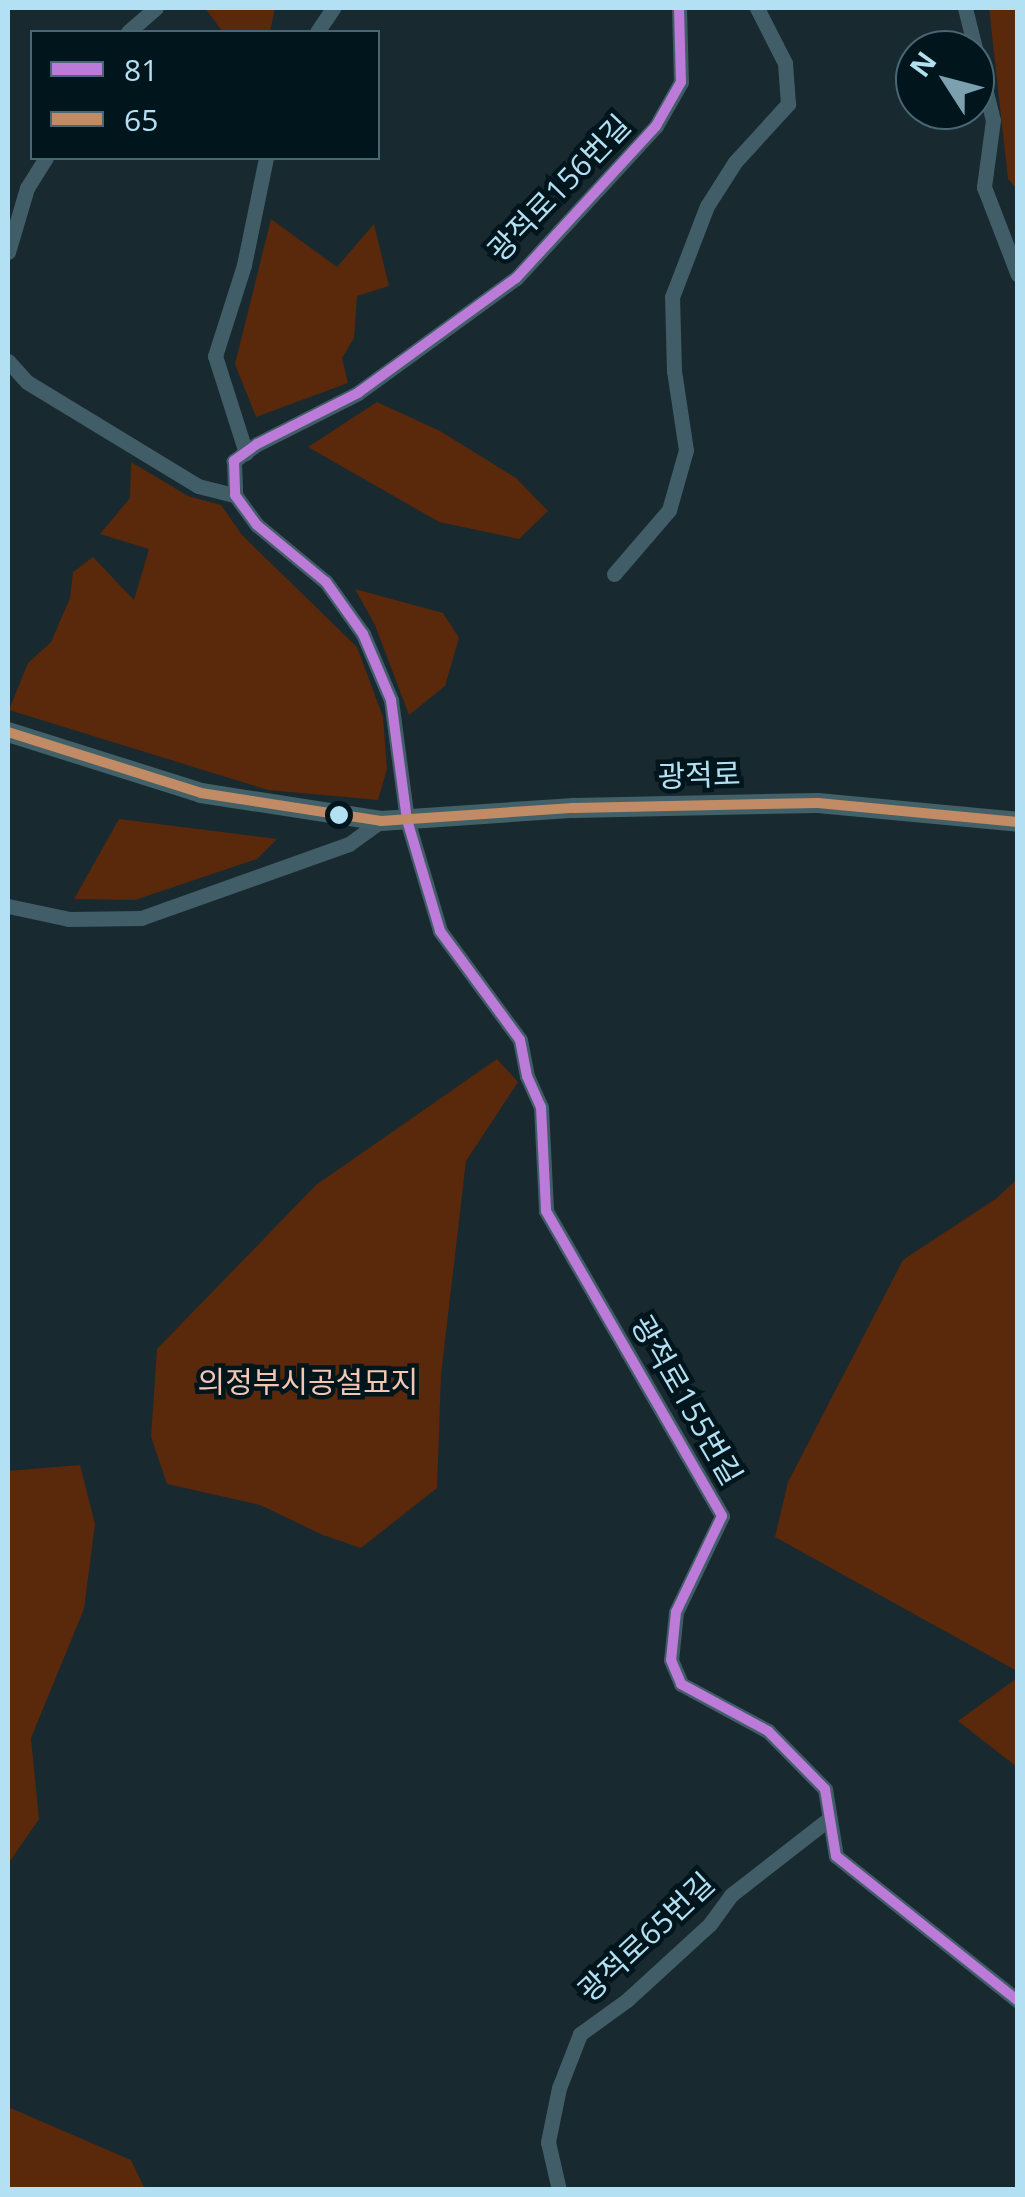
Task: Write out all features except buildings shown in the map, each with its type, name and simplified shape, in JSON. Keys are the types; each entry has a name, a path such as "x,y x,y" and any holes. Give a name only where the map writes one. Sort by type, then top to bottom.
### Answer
{"main road":[{"name":"광적로","path":"8,732 201,793 381,821 574,808 818,803 1018,822"}],"street":[{"path":"130,30 156,8"},
{"path":"318,30 333,8"},
{"name":"광적로156번길","path":"246,453 358,393 516,278 656,126 681,82 678,8"},
{"path":"614,574 669,510 686,450 674,371 672,297 707,206 736,162 788,104 785,63 757,8"},
{"path":"965,8 993,120 984,187 1018,275"},
{"path":"8,252 27,188 45,160"},
{"path":"266,160 244,265 215,356 246,453 234,462 235,496 257,526 326,582 363,634 392,700 407,820"},
{"path":"8,361 27,382 198,486 235,496"},
{"name":"광적로155번길","path":"407,820 440,931 520,1040 526,1076 541,1107 546,1211 722,1516 676,1612 671,1660 681,1684 768,1731 826,1789 836,1856 1018,2001"},
{"path":"8,906 69,919 141,918 349,844 381,821"},
{"name":"광적로65번길","path":"558,2190 548,2142 560,2088 580,2034 627,2000 710,1924 731,1895 830,1818"}],"green space":[{"path":"205,8 275,8 270,30 222,30"},
{"path":"989,8 1017,8 1017,189 1008,179 995,30 991,30"},
{"path":"271,219 337,267 374,224 389,286 357,296 354,338 342,358 348,383 256,417 235,364"},
{"path":"377,402 440,431 516,478 548,511 519,539 439,522 308,447"},
{"path":"131,462 188,496 221,505 242,535 357,647 383,717 387,769 378,800 268,790 9,710 28,663 51,642 70,598 73,572 93,557 134,600 149,549 100,534 130,498"},
{"path":"355,589 443,613 459,638 445,686 409,715 375,625"},
{"path":"119,819 277,839 257,859 135,900 74,899"},
{"name":"의정부시공설묘지","path":"497,1059 518,1082 466,1161 441,1375 437,1488 361,1548 260,1505 167,1484 151,1437 157,1349 316,1185"},
{"path":"1017,1179 1017,1671 775,1537 788,1482 903,1260 997,1198"},
{"path":"80,1465 95,1524 84,1609 31,1738 39,1819 8,1864 8,1471"},
{"path":"1017,1678 1017,1767 958,1721"},
{"path":"8,2107 131,2160 145,2189 8,2189"}],"transit line":[{"name":"81","path":"679,8 681,82 656,126 516,278 358,393 257,444 234,461 235,495 257,525 326,582 363,634 391,700 407,820 440,931 520,1040 527,1076 541,1107 546,1211 722,1516 676,1612 671,1660 681,1684 768,1731 825,1789 836,1856 1018,2001"},
{"name":"65","path":"8,732 201,793 381,821 574,808 818,803 1018,822"}]}
